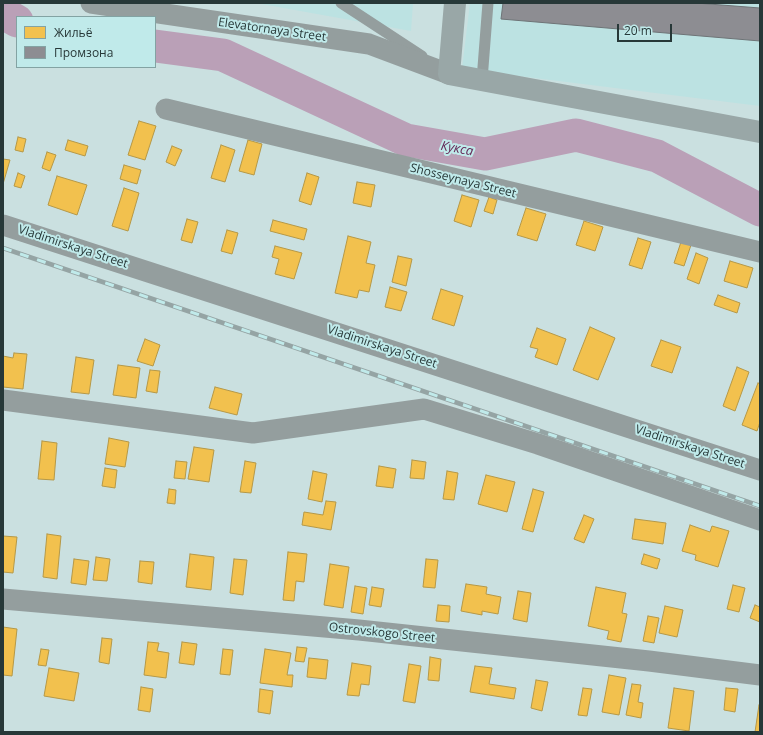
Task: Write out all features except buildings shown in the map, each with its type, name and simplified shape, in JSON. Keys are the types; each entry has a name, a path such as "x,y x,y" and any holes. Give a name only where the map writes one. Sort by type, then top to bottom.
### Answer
{"street":[{"name":"Elevatornaya Street","path":"91,3 369,44 449,74"},
{"path":"456,3 449,74 760,132"},
{"name":"Shosseynaya Street","path":"166,109 760,252"},
{"name":"Vladimirskaya Street","path":"3,224 760,470"},
{"path":"3,400 253,433 424,409 538,444 760,520"},
{"name":"Ostrovskogo Street","path":"3,599 359,630 649,661 760,675"}],"lane":[{"path":"341,3 449,74"},
{"path":"482,80 488,3"}],"shaded area":[{"path":"256,3 413,3 411,31"},
{"path":"470,3 760,3 760,106 462,69"}],"waterway":[{"name":"Кукса","path":"3,13 16,20"},
{"name":"Кукса","path":"156,46 223,55 406,140 485,154 576,135 657,156 760,210"}],"railway":[{"path":"3,248 760,506"}]}
